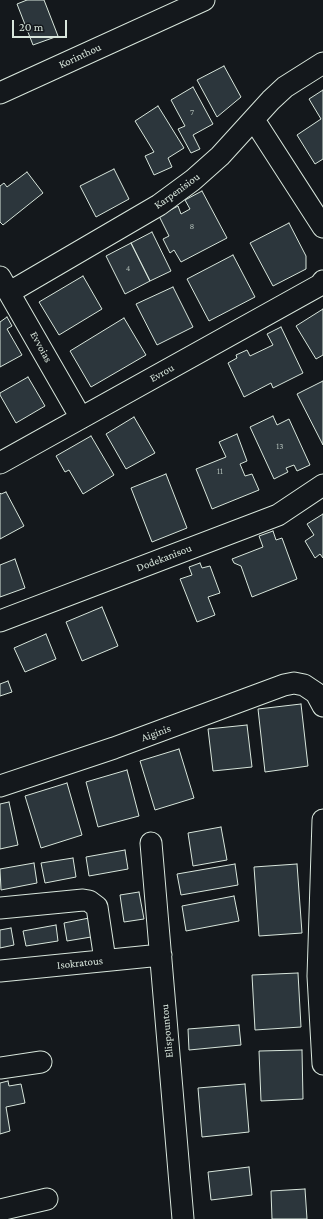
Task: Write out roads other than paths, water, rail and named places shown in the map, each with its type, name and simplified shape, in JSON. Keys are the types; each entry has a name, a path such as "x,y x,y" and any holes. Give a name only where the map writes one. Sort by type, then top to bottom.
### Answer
{"street":[{"name":"Korinthou","path":"0,93 204,0"},
{"name":"Karpenisiou","path":"5,284 159,205 193,180 220,156 271,100 284,88 323,63"},
{"path":"254,120 323,227"},
{"name":"Evrou","path":"0,463 323,281"},
{"name":"Evvoias","path":"5,284 81,418"},
{"name":"Dodekanisou","path":"0,621 278,515 323,485"},
{"name":"Aiginis","path":"0,786 114,748 284,685 294,683 310,688 316,693 323,706"},
{"path":"323,820 318,976 323,1064"},
{"name":"Elispountou","path":"151,843 183,1219"},
{"path":"0,908 83,900 89,901 97,907 105,960"},
{"name":"Isokratous","path":"0,971 161,955"},
{"path":"0,1068 40,1062"},
{"path":"0,1210 47,1199"}]}
